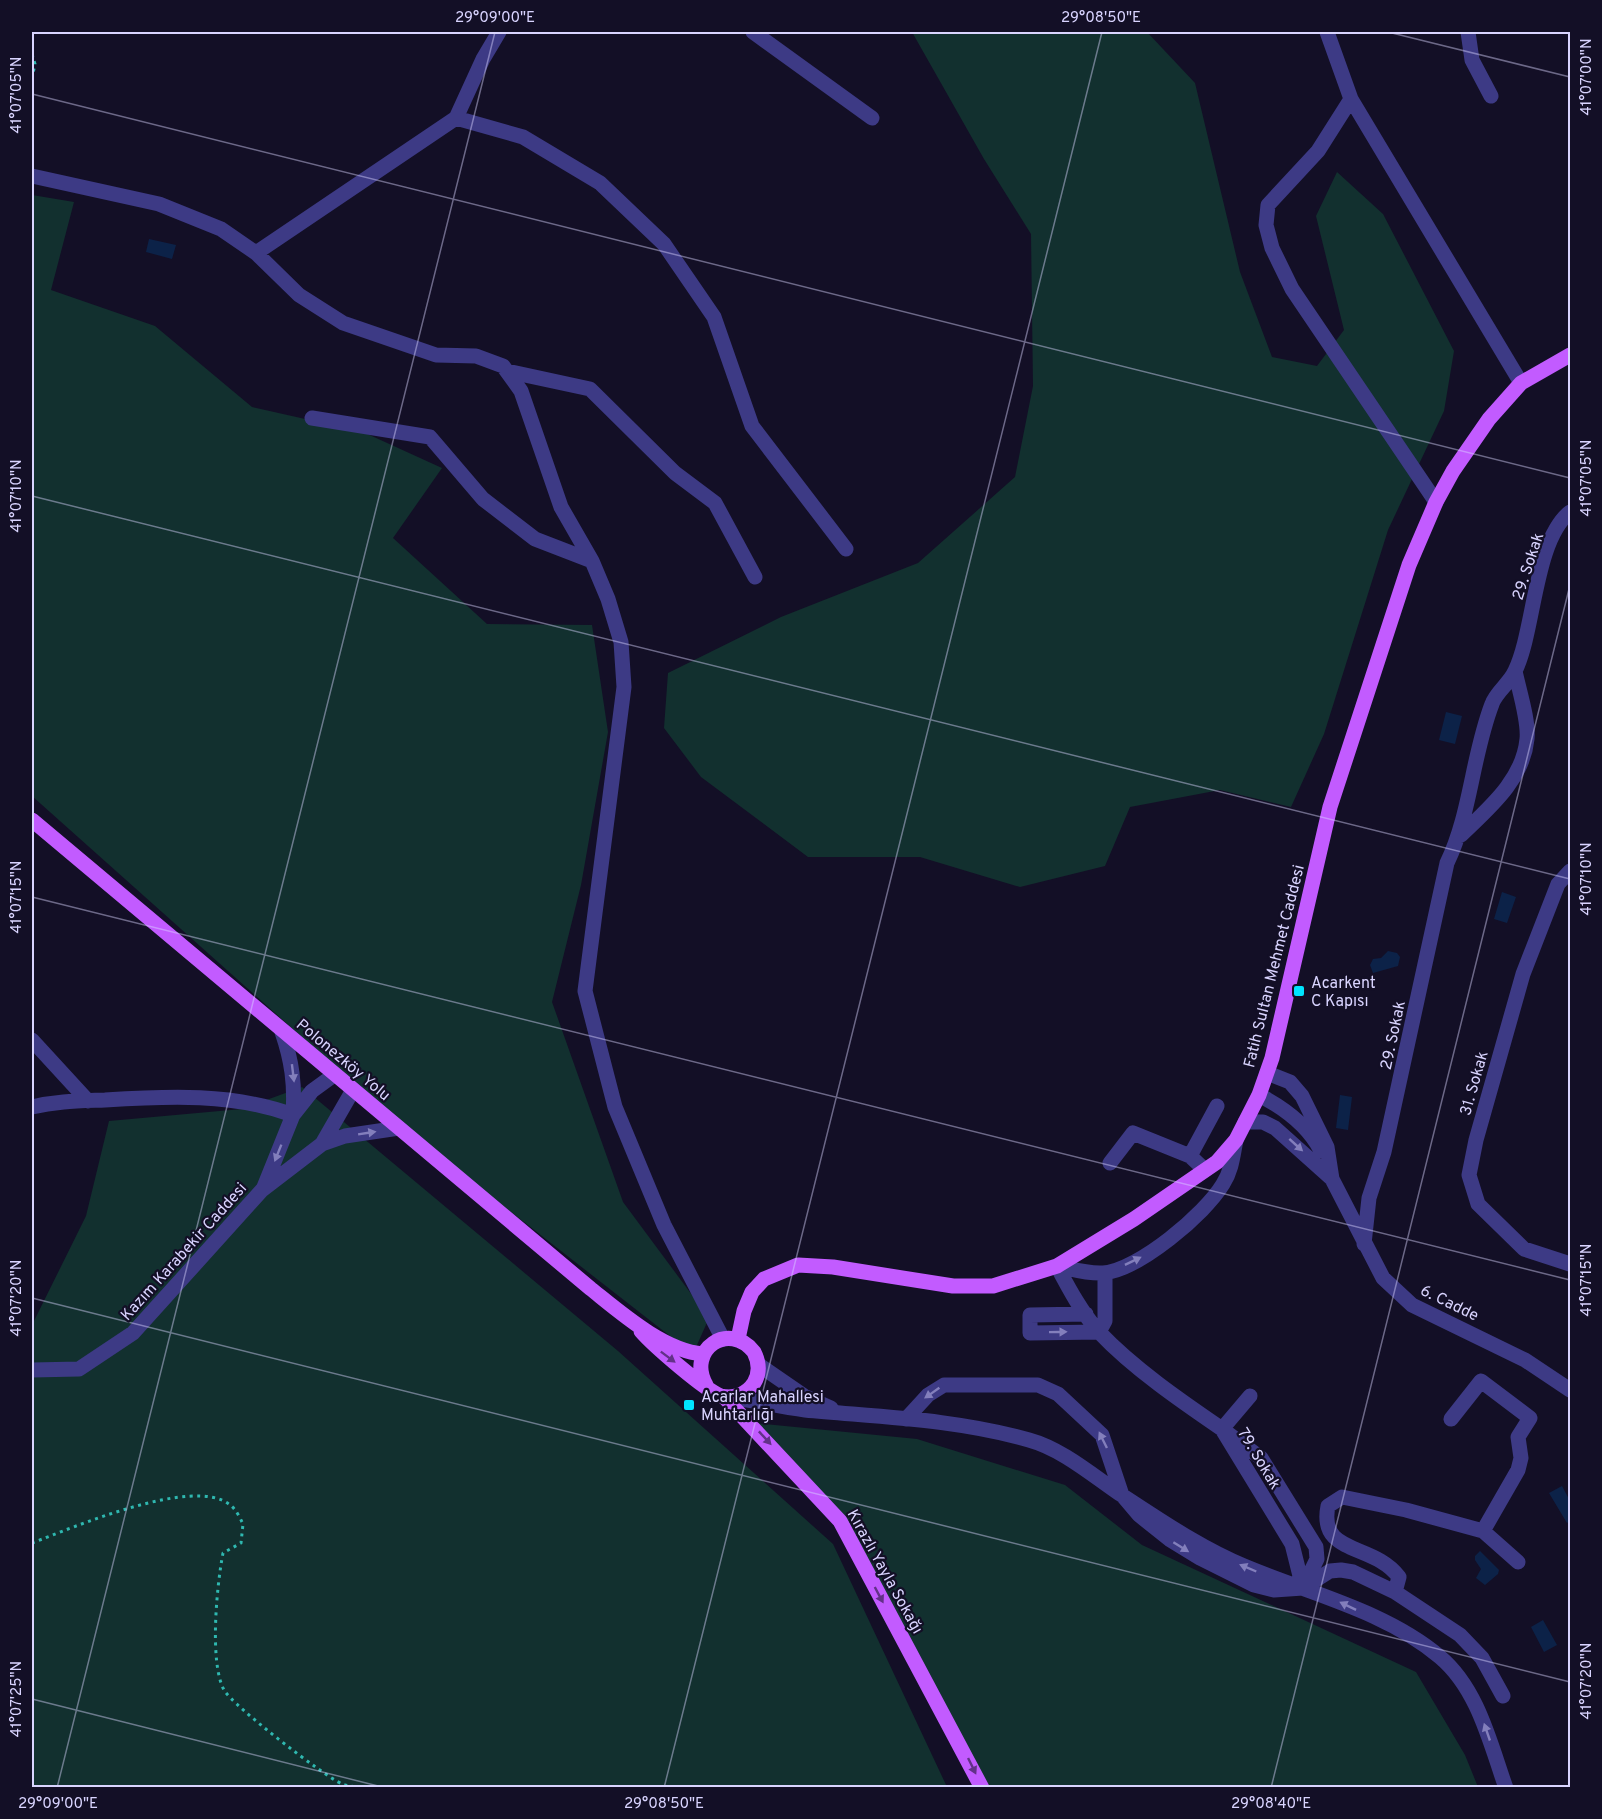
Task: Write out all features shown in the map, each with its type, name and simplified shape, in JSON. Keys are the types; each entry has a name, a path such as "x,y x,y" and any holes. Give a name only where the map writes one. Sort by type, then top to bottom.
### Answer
{"main road":[{"name":"Fatih Sultan Mehmet Caddesi","path":"731,1339 752,1292 764,1279 798,1265 833,1267 953,1286 993,1286 1057,1266 1134,1219 1217,1162 1236,1140 1259,1095 1267,1073 1330,807 1409,565 1436,502 1489,419 1521,383 1570,355"},
{"name":"Polonezköy Yolu","path":"32,820 282,1032 636,1324"},
{"path":"636,1324 684,1350 704,1354"},
{"path":"636,1324 654,1347 706,1385 724,1396 746,1392 756,1380 759,1365 750,1346 731,1339 715,1342 704,1354 700,1370 706,1385"},
{"name":"Kırazlı Yayla Sokağı","path":"724,1396 840,1521 982,1788"}],"street":[{"path":"256,254 456,118 483,59 499,32"},
{"path":"753,32 872,118"},
{"path":"1327,32 1351,99 1521,383"},
{"path":"1468,32 1472,60 1491,96"},
{"path":"1351,99 1318,151 1268,205 1266,225 1272,248 1292,289 1436,502"},
{"path":"456,118 523,137 600,183 664,244 714,317 752,426 846,549"},
{"path":"32,176 159,204 221,229 256,254 298,296 343,323 436,355 476,356 503,366 520,391 561,507 592,561 621,642 624,687 585,991 615,1107 664,1225 731,1339"},
{"path":"507,371 590,389 675,473 715,503 755,577"},
{"path":"312,418 430,437 483,499 535,539 592,561"},
{"name":"29. Sokak","path":"1364,1244 1370,1198 1384,1152 1447,863 1460,836 1492,702 1515,671 1548,549 1565,516 1570,512"},
{"name":"29. Sokak","path":"1460,836 1496,801 1520,768 1527,737 1515,671"},
{"name":"31. Sokak","path":"1570,871 1558,884 1523,974 1479,1129 1469,1175 1478,1204 1524,1250 1570,1264"},
{"path":"282,1032 293,1064 295,1087 293,1115"},
{"path":"32,1040 88,1101"},
{"path":"1267,1073 1290,1082 1302,1096 1327,1147 1332,1179"},
{"path":"262,1190 293,1115 312,1091 334,1075"},
{"path":"321,1144 353,1090"},
{"name":"6. Cadde","path":"1259,1095 1278,1105 1311,1134 1383,1278 1412,1305 1525,1360 1570,1390"},
{"path":"32,1107 62,1100 88,1101 151,1097 235,1099 293,1115"},
{"path":"1190,1156 1217,1106"},
{"path":"1245,1122 1263,1122 1275,1128 1332,1179"},
{"path":"262,1190 321,1144 345,1136 399,1128"},
{"path":"1110,1163 1133,1134 1190,1156 1205,1170"},
{"path":"1057,1266 1104,1273 1143,1257 1196,1215 1227,1178 1231,1170 1236,1140"},
{"name":"Kazım Karabekir Caddesi","path":"32,1370 79,1369 133,1333 262,1190"},
{"path":"1057,1266 1086,1314 1100,1332 1178,1398 1222,1429 1250,1396"},
{"path":"1100,1332 1105,1321 1104,1273"},
{"path":"1086,1314 1030,1315 1030,1333 1100,1332"},
{"path":"759,1365 804,1396 839,1411"},
{"path":"1451,1419 1480,1381 1530,1418 1518,1437 1521,1458 1518,1470 1483,1532"},
{"path":"906,1419 928,1395 944,1385 1038,1385 1058,1394 1102,1435 1122,1495"},
{"path":"724,1396 803,1410 839,1411 1006,1433 1033,1441 1062,1455 1122,1495 1139,1515 1169,1539 1228,1573 1274,1590 1303,1588 1337,1600 1405,1634 1440,1657 1461,1680 1483,1720 1506,1788"},
{"name":"79. Sokak","path":"1222,1429 1262,1458 1316,1547 1317,1559 1303,1588"},
{"name":"79. Sokak","path":"1222,1429 1292,1544 1303,1588"},
{"path":"1251,1479 1269,1468"},
{"path":"1395,1592 1399,1577 1390,1565 1372,1554 1332,1538 1327,1529 1326,1515 1328,1506 1333,1500 1342,1497 1358,1498 1483,1532 1518,1562"},
{"path":"1303,1588 1330,1571 1341,1570 1353,1572 1395,1592 1460,1635 1482,1658 1503,1696"}],"path":[{"path":"32,54 35,64 32,78"},
{"path":"32,1543 170,1496 208,1498 230,1504 243,1524 241,1544 223,1553 219,1572 215,1652 224,1690 270,1733 343,1784 369,1788"}],"green space":[{"path":"912,32 1147,32 1195,83 1240,272 1272,357 1317,366 1344,330 1316,216 1337,172 1383,214 1454,351 1444,411 1388,530 1324,734 1291,807 1220,790 1130,807 1105,866 1020,887 920,857 808,857 701,777 664,728 668,673 781,617 918,563 1015,477 1033,386 1031,234 984,159"},
{"path":"32,195 74,202 51,290 155,326 252,407 363,432 442,468 393,538 487,624 592,625 608,732 581,885 552,1002 623,1202 709,1318 693,1354 406,1130 32,796"},
{"path":"302,1087 618,1351 833,1544 947,1787 32,1788 34,1321 86,1216 109,1121 242,1109"},
{"path":"754,1423 917,1439 1065,1485 1142,1545 1416,1672 1465,1755 1478,1787 973,1787 853,1536"}],"water":[{"path":"149,239 176,245 172,259 146,252"},
{"path":"1446,712 1462,716 1455,744 1439,740"},
{"path":"1502,892 1516,897 1507,923 1494,919"},
{"path":"1388,951 1397,953 1400,957 1398,966 1373,973 1370,965 1373,959 1381,958"},
{"path":"1340,1095 1352,1097 1348,1130 1336,1128"},
{"path":"1562,1486 1570,1501 1570,1521 1567,1523 1549,1493"},
{"path":"1480,1551 1499,1570 1498,1574 1485,1585 1476,1578 1481,1569 1475,1556"},
{"path":"1543,1620 1557,1645 1544,1652 1531,1627"}],"place":[{"name":"Acarkent C Kapısı","path":"1299,991"},
{"name":"Acarlar Mahallesi Muhtarlığı","path":"689,1405"}]}
